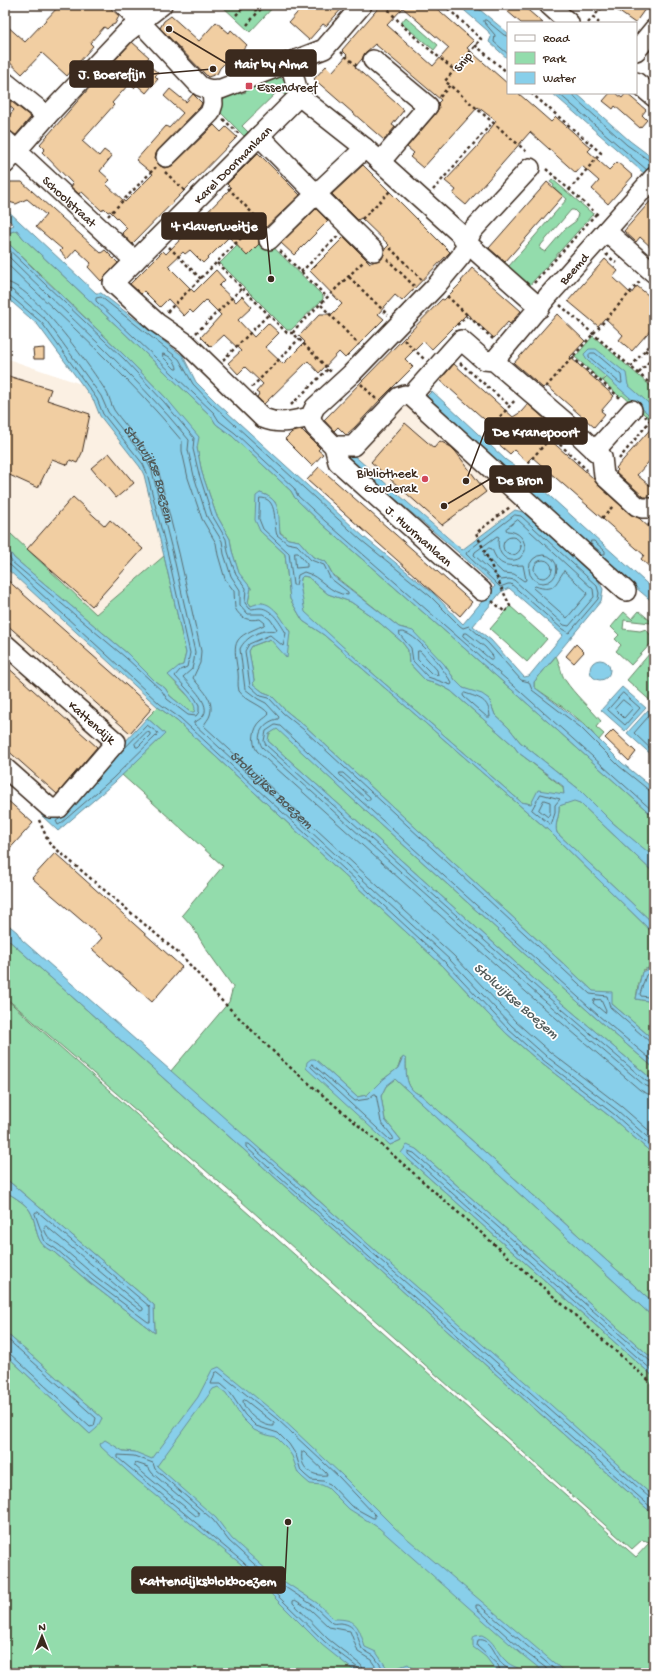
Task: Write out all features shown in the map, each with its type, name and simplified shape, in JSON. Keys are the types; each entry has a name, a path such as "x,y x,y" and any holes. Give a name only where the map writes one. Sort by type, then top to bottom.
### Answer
{"street":[{"path":"124,5 200,86 206,90 212,100"},
{"path":"9,152 47,116 126,33 162,5"},
{"path":"162,161 221,89 324,49 362,5"},
{"path":"549,5 569,22"},
{"path":"637,50 654,29"},
{"path":"373,60 428,106 380,162"},
{"path":"290,62 299,96 365,148 524,294 545,302"},
{"path":"5,82 47,116"},
{"path":"637,83 654,97"},
{"name":"Karel Doormanlaan","path":"157,323 113,283 299,96"},
{"path":"255,141 316,194 358,226 378,247"},
{"path":"269,240 365,148"},
{"name":"Schoolstraat","path":"9,152 98,226 135,261"},
{"path":"310,417 315,407 347,378 431,291 461,256 468,244 472,231 534,163"},
{"name":"Beemd","path":"499,355 651,180"},
{"path":"608,229 652,271"},
{"path":"157,323 186,343 263,418 274,422 310,417"},
{"path":"411,396 455,346 484,360 499,355 513,379 564,421 602,457 604,476 637,506 642,508 654,508"},
{"path":"310,417 315,427 334,446 353,446 398,397 405,395 411,396 626,591"},
{"path":"595,451 632,410"},
{"name":"J. Huurmanlaan","path":"334,446 338,462 482,591"},
{"name":"Kattendijk","path":"5,644 116,742 59,808 50,808 5,768"}],"path":[{"path":"236,15 246,5"},
{"path":"250,5 258,12"},
{"path":"246,25 265,5"},
{"path":"384,5 408,32 454,70"},
{"path":"444,5 481,39 476,44"},
{"path":"589,22 604,5"},
{"path":"593,17 598,22"},
{"name":"Snip","path":"507,72 476,44 445,81 534,163 569,190 596,214 608,229"},
{"path":"532,94 602,153 569,190"},
{"path":"212,100 255,141"},
{"path":"422,201 492,123"},
{"path":"98,226 162,161 195,201"},
{"path":"157,323 259,220 218,178"},
{"path":"301,272 358,226 361,220 400,181"},
{"path":"524,294 596,214"},
{"path":"254,225 328,298"},
{"path":"159,237 201,279"},
{"path":"293,333 295,329 378,247"},
{"path":"378,247 431,291 467,316 499,355"},
{"path":"378,247 431,291"},
{"path":"217,262 287,333 293,333 328,369 347,378 388,409"},
{"path":"488,430 510,406 531,393 593,334 652,271"},
{"path":"348,277 435,370"},
{"path":"186,343 242,288"},
{"path":"545,302 593,334 654,387"},
{"path":"321,305 369,355"},
{"path":"213,370 269,314"},
{"path":"241,397 299,339"},
{"path":"631,367 654,339"},
{"path":"455,346 510,406"},
{"path":"638,373 654,356 645,350"},
{"path":"274,422 328,369"},
{"path":"528,463 564,421"},
{"path":"551,436 599,481 604,476"},
{"path":"505,612 510,606 476,533 522,498"},
{"path":"39,820 49,844 183,957 220,1000 286,1063 654,1385"}],"shaded area":[{"path":"5,358 81,384 94,401 100,416 140,467 144,475 164,556 96,614 12,535 5,539"},
{"path":"402,400 523,503 463,550 353,455"},
{"path":"5,567 158,707 50,823 5,782"}],"green space":[{"path":"221,5 275,5 250,32"},
{"path":"406,17 438,45 434,50 401,23"},
{"path":"276,77 282,78 286,82 288,94 285,95 279,90 242,126 248,132 244,136 218,110 217,99 238,91 239,94 246,92 245,88"},
{"path":"552,179 593,214 529,286 494,256 496,254 509,266 567,199 553,187 554,185 550,182","holes":["571,210 574,210 578,214 576,221 565,229 545,252 540,249 541,245"]},
{"path":"17,230 23,238 211,416 216,424 232,436 291,491 295,498 322,524 519,696 654,817 653,857 613,823 580,790 520,742 509,728 495,715 489,699 463,688 455,680 444,664 407,629 399,627 333,575 326,562 313,557 299,541 288,539 280,532 275,502 266,495 260,493 260,531 285,554 290,599 303,621 324,635 548,830 654,934 654,966 643,970 636,999 648,1001 654,998 654,1040 612,1004 593,991 306,727 285,710 271,695 263,692 252,684 254,680 249,651 252,646 290,632 277,612 262,603 251,606 248,602 251,588 239,574 230,539 216,514 202,473 197,448 167,399 126,357 9,244 5,238 5,234"},
{"path":"253,230 256,230 323,296 323,299 291,330 287,330 220,263"},
{"path":"593,336 654,389 654,408 627,385 586,359 606,376 602,381 575,357"},
{"path":"607,377 654,419 652,421 622,395 620,397 603,381"},
{"path":"11,534 96,614 164,556 186,653 183,665 168,675 192,700 196,707 194,713 190,712 170,696 165,688 156,682 128,654 14,558 5,545 5,539"},
{"path":"303,576 308,577 328,594 351,602 374,618 402,642 408,650 409,663 426,681 440,685 451,691 513,745 519,753 563,787 564,795 559,794 534,799 531,804 521,802 304,612 300,585 301,578"},
{"path":"510,606 547,639 527,662 490,629"},
{"path":"639,611 652,622 624,620 623,629 640,631 646,629 654,640 631,665 616,651 621,645 615,639 619,635 611,627 624,612 632,619"},
{"path":"650,653 652,656 654,654 654,704 627,680"},
{"path":"556,656 565,680 601,721 596,727 604,734 598,741 586,726 578,719 534,687 534,682"},
{"path":"158,707 177,721 443,966 506,1033 541,1063 612,1118 654,1155 654,1303 421,1095 416,1093 409,1085 406,1070 406,1059 401,1059 398,1068 380,1082 367,1095 357,1097 315,1059 390,1145 401,1140 385,1120 381,1096 386,1086 395,1079 654,1318 654,1360 416,1149 401,1153 654,1377 654,1497 300,1184 170,1072 229,1002 233,987 206,949 192,926 182,915 223,866 122,775 165,734 147,718"},
{"path":"277,728 348,795 597,1019 654,1068 654,1081 545,989 268,741 269,734"},
{"path":"574,800 580,803 654,873 654,924 557,833 556,826 559,806"},
{"path":"5,937 654,1515 654,1673 5,1673 5,1354 90,1434 102,1418 5,1332 5,1191 28,1208 32,1214 39,1238 47,1248 155,1333 154,1305 5,1178 5,998 636,1557 650,1542 642,1540 632,1549 241,1201 5,997","holes":["123,1451 135,1452 137,1480"]}],"water":[{"path":"458,5 474,5 507,32 507,58 489,42 491,37 488,31"},
{"path":"553,94 577,94 630,141 654,159 654,182"},
{"path":"5,208 96,293 101,293 183,356 196,382 216,402 364,537 433,593 463,624 495,586 459,553 347,458 351,453 462,550 515,510 523,512 598,580 603,589 601,601 534,682 534,687 583,724 622,763 654,789 654,817 519,696 322,524 295,498 291,491 232,436 216,424 211,416 23,238 17,230 5,234 5,229 14,225 5,216","holes":["509,588 563,635 529,676 524,677 491,640 473,626 501,592"]},
{"name":"Stolwijkse Boezem","path":"5,238 37,272 126,357 167,399 199,437 197,448 202,473 216,514 230,539 239,573 251,588 248,602 251,606 261,603 270,606 285,623 290,632 287,658 270,639 252,646 249,651 254,680 253,684 263,692 271,695 285,710 306,727 593,991 612,992 612,1004 654,1040 654,1068 597,1019 348,795 277,729 269,734 268,741 545,989 654,1081 654,1155 612,1118 541,1063 506,1033 443,966 177,721 158,707 5,567 5,545 14,558 128,654 156,682 165,688 170,696 190,712 194,712 195,708 190,699 168,675 179,666 183,665 186,653 144,475 140,467 100,416 94,401 38,325 5,296"},
{"path":"589,349 596,349 626,373 628,385 654,408 654,419 586,359 584,354"},
{"path":"432,391 506,460 522,471 654,590 654,603 597,555 424,399"},
{"path":"260,493 272,499 275,503 279,514 280,533 288,539 299,541 313,557 326,562 333,576 399,627 413,631 444,664 455,680 463,688 482,694 489,699 495,715 509,728 520,742 580,790 613,823 654,857 654,873 580,803 574,801 559,806 556,826 557,833 654,924 654,934 548,830 324,635 303,621 290,599 285,554 260,531 255,520 256,496","holes":["303,576 308,577 328,594 351,602 374,618 402,642 408,650 409,663 426,681 440,685 451,691 513,745 519,753 563,786 564,794 538,790 531,804 521,802 362,664 305,612 300,585 301,578"]},
{"path":"600,660 607,663 610,670 607,677 600,680 593,677 590,670 593,663"},
{"path":"622,687 646,708 625,731 601,710"},
{"path":"648,710 654,715 654,757 627,733"},
{"path":"147,718 165,734 115,782 58,831 41,815 45,809 57,816"},
{"path":"5,922 17,932 22,940 654,1497 654,1515 5,937"},
{"path":"654,966 654,998 648,1001 636,999 642,972"},
{"path":"403,1057 406,1059 406,1070 409,1085 412,1089 421,1095 654,1303 654,1318 395,1079 386,1086 381,1096 385,1120 401,1140 390,1145 306,1068 307,1062 311,1059 315,1059 357,1097 367,1095 380,1082 398,1068"},
{"path":"407,1145 416,1149 654,1360 654,1377 401,1153"},
{"path":"5,1178 154,1305 155,1333 90,1283 42,1243 39,1238 32,1214 28,1208 5,1191"},
{"path":"5,1332 102,1418 97,1428 90,1434 5,1354"},
{"path":"219,1367 279,1416 342,1475 396,1529 566,1673 545,1673 519,1652 379,1528 349,1509 328,1488 322,1485 310,1484 298,1473 292,1456 286,1447 276,1437 254,1430 242,1418 226,1393 218,1387 213,1389 157,1466 216,1518 232,1539 268,1571 317,1603 334,1619 342,1619 353,1622 361,1634 365,1647 376,1652 387,1668 394,1669 408,1664 414,1669 414,1673 357,1673 322,1645 241,1564 137,1480 101,1447 100,1444 105,1440 123,1451 135,1452 152,1459 198,1397 212,1370"},
{"path":"482,1635 493,1643 508,1663 521,1669 525,1673 498,1673 486,1657 473,1647 473,1639 475,1636"}],"building":[{"path":"60,5 107,5 119,16 115,24 107,29 104,27 90,43 93,46 67,76 42,53 22,74 5,58 5,24 25,42"},
{"path":"304,5 345,5 326,26 323,24 309,40 289,22"},
{"path":"381,5 433,5 474,41 467,48 507,83 507,94 519,94 551,122 556,117 591,148 588,151 609,170 617,162 633,176 608,204 592,189 599,181 582,166 576,173 530,132 466,205 453,194 456,190 445,181 477,147 496,121 478,107 423,168 410,157 414,153 407,147 436,113 439,108 438,103 441,100 375,44 365,53 355,67 404,110 392,125 395,127 384,140 314,79 326,66 332,72 347,55 342,50","holes":["403,8 449,48 433,66 387,25"]},
{"path":"500,5 522,5 542,22 520,22"},
{"path":"623,5 648,5 636,22 618,11"},
{"path":"171,16 199,41 216,22 229,33 231,30 247,45 236,58 233,55 220,68 217,74 208,77 160,28 164,21"},
{"path":"132,42 149,57 145,62 158,73 155,76 158,79 146,93 137,85 134,88 129,84 112,103 114,105 82,141 99,156 104,150 112,156 100,171 110,180 106,184 125,202 153,174 136,160 166,126 169,128 183,113 164,96 170,89 186,102 193,94 202,103 200,107 158,150 155,159 159,165 164,168 173,165 214,125 221,132 226,127 237,137 132,244 122,233 127,228 110,211 108,212 104,208 102,211 81,191 79,194 71,187 73,184 42,152 45,149 40,144"},
{"path":"609,94 617,94 622,98 625,94 627,94 646,110 642,115 647,120 640,128 615,106 613,109 603,101"},
{"path":"8,99 31,117 16,135 5,129 5,120 14,110 5,102"},
{"path":"258,153 300,195 261,232 258,237 259,244 247,256 229,237 203,263 190,250 185,254 183,252 168,266 194,292 216,270 225,280 219,286 236,302 242,296 252,307 238,320 254,337 268,323 279,333 265,347 283,364 305,342 299,336 320,314 332,314 342,304 310,271 344,237 370,263 382,259 385,249 389,245 361,218 358,220 332,194 363,165 450,252 402,301 395,295 378,314 384,319 345,358 339,352 319,373 308,361 264,404 257,397 259,394 256,392 263,384 245,367 238,374 228,363 241,351 224,335 211,347 201,337 221,315 206,300 193,313 190,310 184,316 168,299 160,307 144,291 141,294 130,284 163,251 166,254 231,188 227,184"},
{"path":"5,182 22,182 101,253 105,250 118,263 101,281 88,267 91,263 76,249 67,259 60,251 62,249 36,227 46,215 27,199 16,204 5,201"},
{"path":"547,182 563,196 505,262 489,248"},
{"path":"654,197 654,250 640,237 636,242 624,231"},
{"path":"316,209 328,221 294,255 281,243"},
{"path":"605,259 618,271 613,277 631,294 637,286 654,300 654,326 632,351 619,340 623,335 605,318 598,326 568,301"},
{"path":"472,268 521,311 510,324 508,322 494,338 467,314 432,349 423,341 405,359 413,367 346,435 338,427 334,431 324,420 442,299 444,300 462,282 461,281"},
{"path":"557,314 585,341 570,357 614,396 601,411 605,414 594,427 546,385 543,388 514,363"},
{"path":"44,348 44,359 34,359 33,349"},
{"path":"454,364 513,417 521,412 528,404 556,429 548,438 593,478 597,484 630,514 639,518 654,532 654,571 641,559 644,555 532,457 527,462 514,450 510,454 495,441 501,434 440,380"},
{"path":"5,375 51,389 47,400 90,414 82,453 77,463 70,460 68,465 52,459 38,488 5,473"},
{"path":"405,423 434,448 440,441 451,447 486,492 442,525 371,462"},
{"path":"654,425 654,456 637,475 654,489 648,497 644,497 616,472 618,470 616,468"},
{"path":"302,430 320,448 318,450 323,454 312,466 285,439 292,432"},
{"path":"109,453 134,483 116,498 91,468"},
{"path":"319,467 472,602 460,616 307,480"},
{"path":"73,497 105,526 110,520 143,549 92,606 27,549"},
{"path":"5,578 152,708 130,733 5,623"},
{"path":"576,644 584,652 574,663 566,656"},
{"path":"5,665 97,747 57,794 5,748"},
{"path":"613,730 636,752 629,761 605,738"},
{"path":"5,798 33,823 5,854"},
{"path":"55,853 182,967 152,1002 92,949 102,938 32,878"}],"place":[{"name":"Hair by Alma","path":"169,29"},
{"name":"J. Boerefijn","path":"213,69"},
{"name":"Essendreef","path":"249,86"},
{"name":"'t Klaverweitje","path":"271,279"},
{"name":"Bibliotheek Gouderak","path":"425,479"},
{"name":"De Kranepoort","path":"466,481"},
{"name":"De Bron","path":"444,506"},
{"name":"Kattendijksblokboezem","path":"288,1522"}]}
